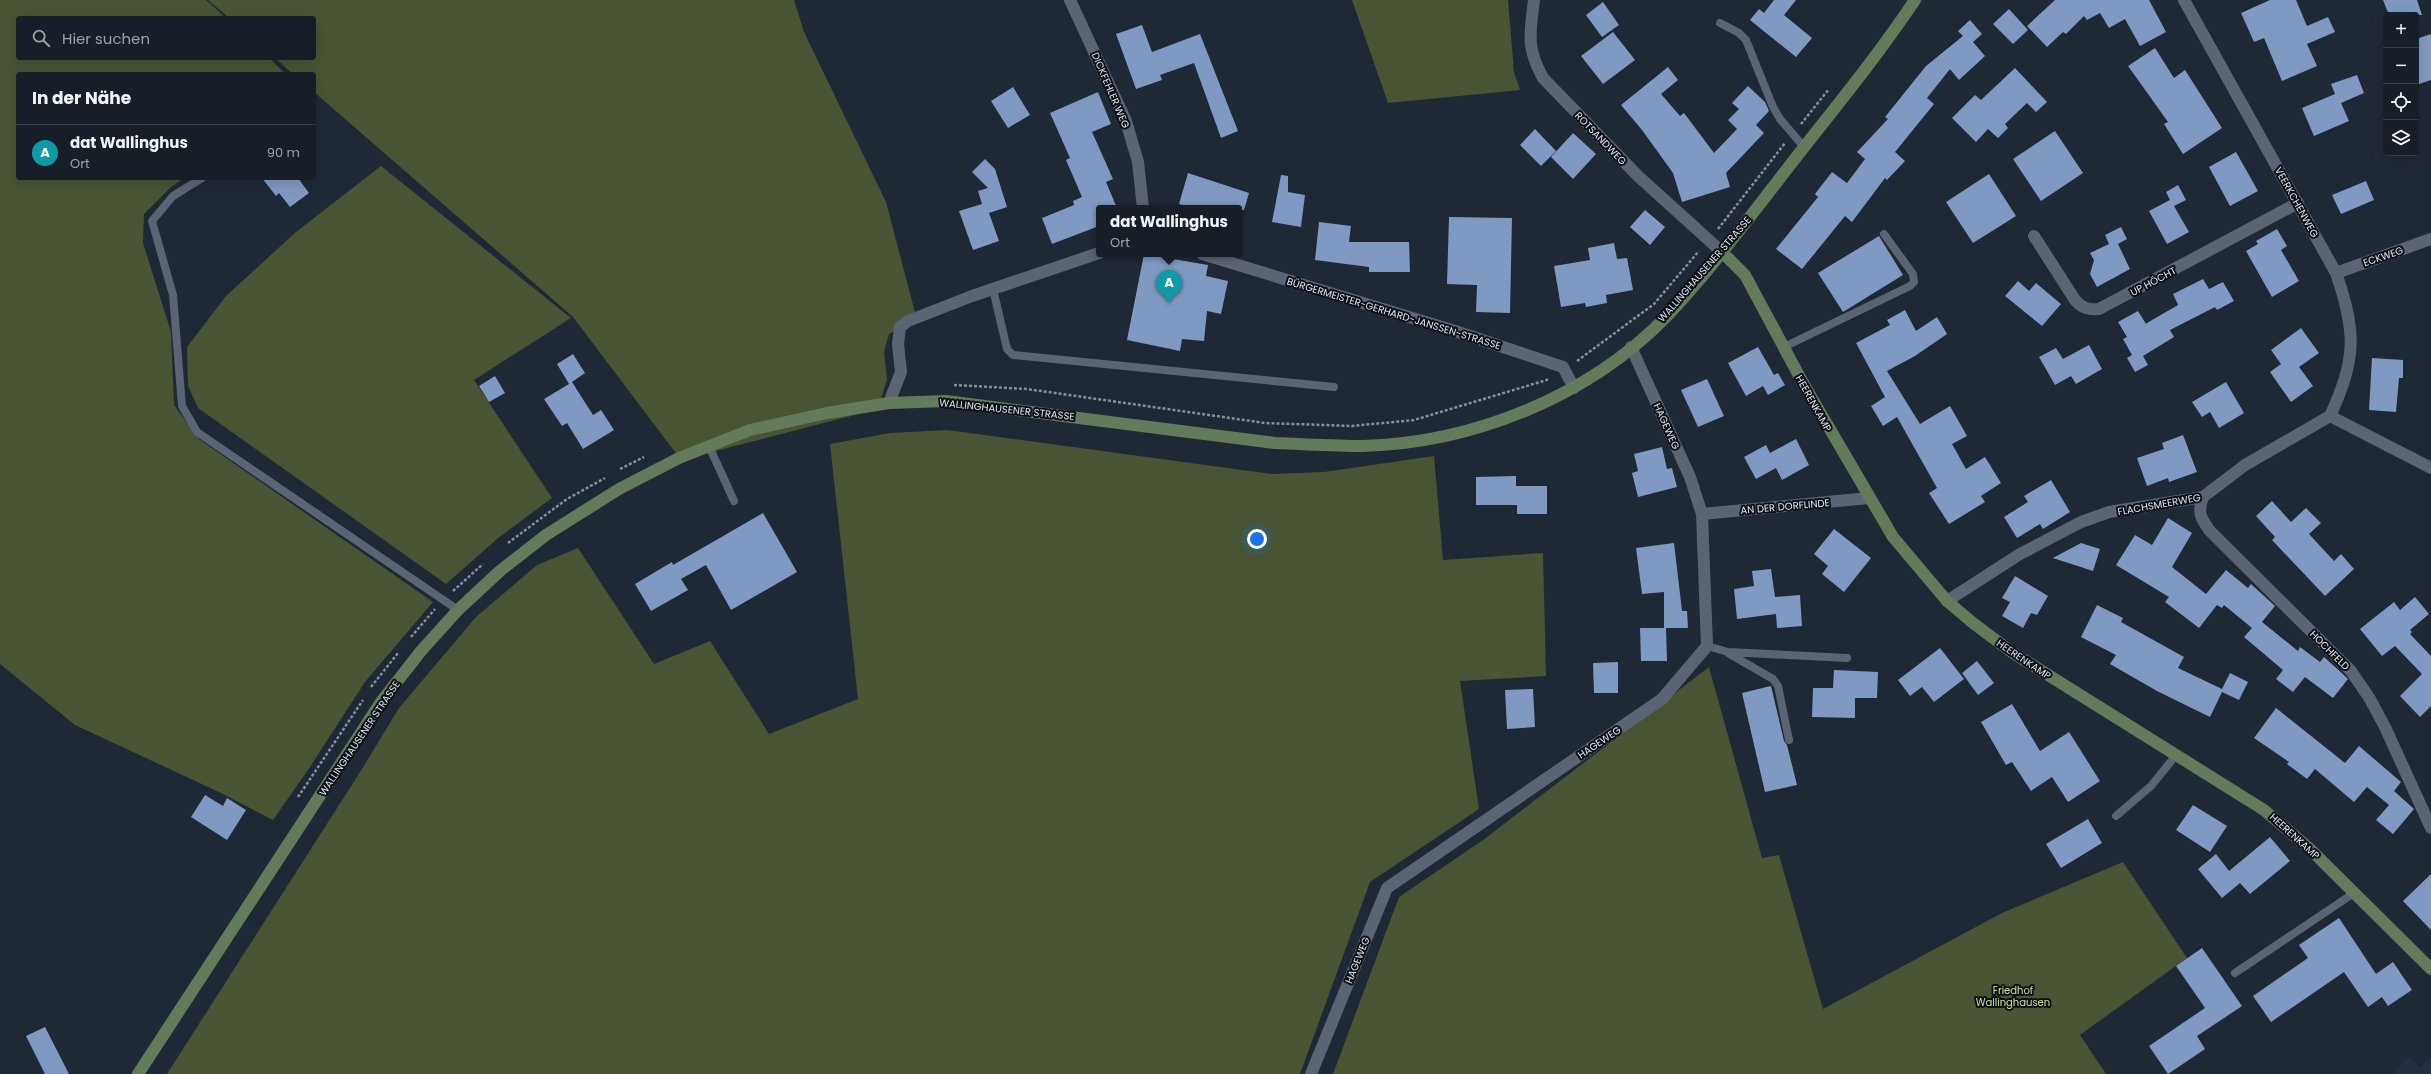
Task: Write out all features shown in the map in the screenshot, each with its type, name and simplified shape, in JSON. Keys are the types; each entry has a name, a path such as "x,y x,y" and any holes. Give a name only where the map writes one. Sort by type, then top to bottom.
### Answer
{"street":[{"name":"DICKFEHLER WEG","path":"1070,0 1126,121 1138,162 1143,205"},
{"name":"ROTSANDWEG","path":"1534,0 1529,42 1534,62 1543,78 1638,176 1722,252"},
{"name":"WALLINGHAUSENER STRASSE","path":"138,1074 381,702 421,651 458,610 502,570 546,535 619,489 679,458 750,430 827,413 889,403 946,401 1275,443 1364,446 1407,442 1457,433 1513,416 1574,388 1631,347 1665,317 1722,252 1868,66 1916,0"},
{"name":"VEERKCHENWEG","path":"2184,0 2336,273 2348,308 2352,338 2348,370 2341,394 2330,416"},
{"name":"UP HÖCHT","path":"2034,236 2080,306 2089,310 2099,309 2298,203"},
{"name":"ECKWEG","path":"2336,273 2431,240"},
{"name":"HEERENKAMP","path":"1722,252 1745,275 1868,498 1893,537 1947,601 1973,623 2020,657 2177,754 2264,810 2310,849 2431,969"},
{"path":"889,403 901,372 898,344 900,327 908,321 993,289 1096,254"},
{"name":"BÜRGERMEISTER-GERHARD-JANSSEN-STRASSE","path":"1212,257 1455,330 1563,366 1565,371"},
{"name":"HAGEWEG","path":"1311,1074 1387,888 1662,699 1707,646 1702,514 1690,478 1631,347"},
{"path":"1565,371 1574,388"},
{"path":"2330,416 2431,468"},
{"name":"FLACHSMEERWEG","path":"1947,601 2020,554 2080,522 2109,512 2203,497 2245,465 2330,416"},
{"name":"HOCHFELD","path":"2203,497 2199,508 2201,518 2210,531 2351,671 2370,698 2385,727 2431,828"},
{"name":"AN DER DORFLINDE","path":"1702,514 1868,498"}],"lane":[{"path":"1720,23 1739,33 1746,40 1773,107 1792,134 1804,147"},
{"path":"199,180 173,196 152,221 173,295 182,406 197,432 458,610"},
{"path":"1784,347 1910,286 1914,282 1913,274 1884,234"},
{"path":"993,289 1007,349 1013,355 1334,388"},
{"path":"709,446 734,501"},
{"path":"1707,646 1728,652 1847,658"},
{"path":"1728,652 1774,679 1778,686 1790,740"},
{"path":"2116,816 2151,786 2177,754"},
{"path":"2235,974 2354,893"}],"path":[{"path":"953,385 1027,389 1264,423 1352,426 1414,420 1521,390 1558,377 1654,304 1709,240 1832,84"},
{"path":"615,472 649,455"},
{"path":"502,548 567,499 608,476"},
{"path":"408,641 443,601 484,563"},
{"path":"370,688 403,647"},
{"path":"295,803 366,694"}],"shaded area":[{"path":"2409,1056 2421,1067 2431,1057 2431,1074 2393,1074"}],"green space":[{"path":"0,0 206,0 224,16 16,16 16,60 271,60 284,72 16,72 16,180 181,180 171,187 144,214 143,243 171,332 174,405 199,439 433,602 365,682 310,767 273,820 221,793 75,725 0,664"},
{"path":"208,0 794,0 804,32 886,202 917,320 889,334 884,352 887,379 878,409 681,460 573,317 316,94 316,72 291,72 277,60 316,60 316,16 227,16"},
{"path":"1352,0 1508,0 1514,72 1520,90 1388,103"},
{"path":"381,166 571,318 474,380 552,498 497,539 446,584 198,408 188,386 187,347 226,296 296,232"},
{"path":"947,430 1272,474 1324,472 1434,456 1443,560 1543,553 1546,676 1460,681 1479,809 1370,882 1300,1074 167,1074 362,769 399,708 476,617 537,565 578,548 654,664 710,641 769,734 858,699 830,444 890,433"},
{"name":"Friedhof Wallinghausen","path":"1709,667 1762,858 1779,855 1823,1009 2002,913 2123,862 2187,958 2080,1035 2106,1074 1333,1074 1399,897 1483,840"}],"building":[{"path":"1774,0 1796,0 1784,15 1812,38 1796,57 1750,20 1759,9 1764,13"},
{"path":"2055,0 2149,0 2166,32 2140,46 2125,19 2109,28 2100,13 2087,20 2084,16 2066,34 2063,32 2047,47 2027,26"},
{"path":"2270,0 2296,0 2307,26 2328,17 2335,32 2307,44 2317,66 2282,81 2264,38 2254,42 2241,13"},
{"path":"2383,0 2417,0 2422,15 2419,15 2419,12 2388,12"},
{"path":"1603,2 1619,25 1602,37 1586,15"},
{"path":"2009,9 2028,30 2013,44 1993,24"},
{"path":"1970,20 1982,34 1973,42 1985,56 1959,80 1950,69 1927,98 1934,104 1895,152 1905,161 1887,180 1885,178 1852,222 1845,216 1802,269 1776,249 1818,197 1815,194 1832,172 1847,183 1865,159 1857,152 1888,119 1885,117 1926,66 1963,36 1958,31"},
{"path":"1142,25 1152,52 1200,34 1238,131 1221,138 1194,63 1160,75 1162,80 1136,89 1116,34"},
{"path":"1613,32 1635,60 1603,84 1581,56"},
{"path":"2431,34 2431,80 2419,84 2419,48 2419,38"},
{"path":"2155,48 2174,78 2185,70 2222,128 2183,154 2164,124 2168,122 2128,66"},
{"path":"1668,67 1678,80 1661,94 1680,116 1684,113 1714,153 1737,129 1728,120 1739,109 1732,103 1748,86 1765,102 1769,111 1756,125 1764,133 1726,173 1730,187 1682,202 1673,173 1642,130 1621,105"},
{"path":"2015,68 2047,102 2036,112 2027,103 2005,124 2008,128 1998,138 1988,129 1976,142 1952,118 1975,95 1981,100"},
{"path":"2357,75 2364,93 2341,103 2349,121 2314,136 2302,108 2335,94 2331,84"},
{"path":"1013,87 1030,115 1008,128 991,101"},
{"path":"1098,92 1111,124 1092,132 1113,179 1106,182 1116,205 1096,205 1096,227 1052,244 1042,218 1074,205 1073,201 1082,197 1066,160 1070,158 1050,113"},
{"path":"1535,129 1556,151 1541,166 1520,145"},
{"path":"2055,131 2083,173 2041,201 2013,159"},
{"path":"1573,133 1596,154 1573,179 1551,157"},
{"path":"2236,152 2258,191 2230,206 2209,167"},
{"path":"985,159 995,169 1007,207 989,213 999,241 973,250 959,211 982,204 978,191 988,188 972,172"},
{"path":"1188,173 1249,193 1244,210 1242,210 1242,205 1179,204"},
{"path":"1989,174 2016,216 1973,243 1946,202"},
{"path":"1281,175 1288,176 1288,192 1305,195 1301,227 1272,222"},
{"path":"264,180 299,180 309,193 290,207 279,193 276,196"},
{"path":"2366,181 2374,200 2341,214 2332,195"},
{"path":"2178,185 2186,200 2174,206 2189,232 2167,244 2149,211 2170,200 2166,192"},
{"path":"1645,210 1665,227 1650,245 1630,227"},
{"path":"1449,217 1512,218 1510,313 1476,312 1477,285 1447,284"},
{"path":"1319,222 1351,226 1349,242 1409,242 1410,272 1369,272 1369,267 1315,260"},
{"path":"2121,227 2127,239 2118,244 2130,269 2097,287 2090,274 2094,260 2090,253 2109,244 2105,235"},
{"path":"2277,229 2287,246 2281,250 2299,281 2272,297 2246,251 2258,244 2256,241"},
{"path":"1879,236 1903,275 1843,312 1818,273"},
{"path":"1614,243 1617,259 1627,258 1633,290 1606,295 1607,303 1586,307 1585,303 1561,307 1554,266 1590,260 1588,248"},
{"path":"1143,257 1161,257 1208,265 1206,276 1228,281 1221,314 1207,311 1204,341 1182,339 1180,351 1127,340"},
{"path":"2203,279 2209,289 2223,282 2234,301 2217,310 2215,307 2170,330 2174,337 2143,356 2148,365 2135,372 2127,358 2132,355 2123,339 2127,337 2118,322 2138,311 2146,324 2178,305 2173,294"},
{"path":"2018,281 2029,291 2036,283 2061,304 2042,326 2005,296"},
{"path":"1905,310 1916,331 1937,317 1947,334 1915,356 1887,371 1920,424 1950,406 1967,436 1952,444 1966,469 1985,457 2001,483 1981,496 1985,502 1949,524 1929,493 1937,488 1897,417 1883,426 1871,406 1885,397 1856,343 1890,325 1887,320"},
{"path":"2301,328 2319,353 2299,367 2313,386 2291,402 2270,372 2281,364 2271,350"},
{"path":"2089,345 2102,369 2076,384 2071,376 2055,385 2039,357 2056,348 2063,359"},
{"path":"1758,347 1774,375 1778,373 1785,385 1768,395 1763,386 1746,396 1728,363"},
{"path":"573,354 585,373 572,382 593,415 601,410 614,430 583,449 567,423 562,426 544,399 569,384 557,364"},
{"path":"2372,358 2403,360 2403,378 2399,378 2396,412 2369,410"},
{"path":"495,376 505,393 489,402 479,386"},
{"path":"1707,379 1724,416 1698,427 1681,390"},
{"path":"2226,382 2244,413 2219,428 2210,412 2202,417 2192,402"},
{"path":"2183,435 2197,472 2169,482 2168,478 2147,486 2137,458 2164,449 2162,443"},
{"path":"1796,439 1809,465 1782,480 1776,468 1756,479 1744,457 1766,445 1770,453"},
{"path":"1662,447 1667,469 1672,468 1677,487 1638,497 1632,473 1638,471 1634,454"},
{"path":"1516,476 1516,486 1547,486 1547,514 1517,514 1517,505 1476,505 1476,477"},
{"path":"2051,480 2070,512 2043,529 2040,524 2017,538 2004,517 2028,502 2024,496"},
{"path":"2272,501 2291,522 2306,508 2321,523 2309,534 2334,561 2341,554 2354,569 2325,596 2272,540 2275,537 2256,516"},
{"path":"763,513 797,572 731,610 706,565 681,579 688,590 651,611 635,584 672,562 673,565"},
{"path":"2168,518 2192,533 2172,567 2206,594 2226,570 2248,588 2251,584 2275,606 2262,622 2298,651 2300,647 2320,662 2324,657 2348,679 2333,698 2305,677 2293,692 2276,679 2283,670 2244,637 2252,628 2224,605 2222,608 2217,605 2199,628 2165,602 2169,597 2116,565 2135,535 2152,545"},
{"path":"1834,529 1871,558 1844,592 1822,574 1828,566 1814,554"},
{"path":"1674,543 1682,611 1687,611 1688,628 1666,628 1667,661 1641,661 1640,628 1664,628 1664,592 1642,594 1636,548"},
{"path":"2081,543 2100,549 2093,571 2053,558"},
{"path":"1771,569 1775,597 1800,595 1802,626 1777,628 1776,614 1737,619 1734,589 1754,586 1752,571"},
{"path":"2015,576 2048,596 2037,615 2031,613 2023,628 2002,616 2010,602 2002,598"},
{"path":"2415,597 2429,614 2410,630 2412,632 2410,634 2431,656 2431,706 2420,717 2400,696 2422,674 2395,646 2382,656 2360,629 2394,602 2400,610"},
{"path":"2097,605 2123,618 2121,622 2184,657 2178,668 2222,689 2230,673 2248,682 2239,700 2222,692 2210,717 2157,691 2110,664 2116,655 2081,637"},
{"path":"1940,648 1964,679 1934,702 1922,687 1910,696 1898,680"},
{"path":"1977,661 1994,683 1978,695 1962,673"},
{"path":"1618,662 1618,693 1594,693 1593,663"},
{"path":"1834,670 1878,672 1877,698 1855,698 1855,718 1812,717 1813,688 1833,688"},
{"path":"1771,686 1784,741 1787,745 1797,785 1765,792 1742,693"},
{"path":"1533,689 1535,727 1507,729 1505,690"},
{"path":"2012,704 2040,751 2069,732 2100,781 2068,802 2052,777 2031,791 2012,762 2006,765 1981,722"},
{"path":"2276,708 2345,763 2359,746 2401,782 2394,791 2414,809 2393,834 2376,820 2389,805 2367,787 2354,802 2315,769 2307,779 2287,764 2289,762 2254,738"},
{"path":"205,795 223,806 227,798 246,810 227,840 191,817"},
{"path":"2193,805 2227,826 2210,852 2176,830"},
{"path":"2088,819 2102,843 2061,868 2046,844"},
{"path":"2270,837 2290,861 2250,894 2240,883 2222,898 2198,869 2216,854 2229,871"},
{"path":"2431,874 2431,930 2403,901"},
{"path":"2339,918 2376,974 2393,962 2412,990 2388,1006 2382,997 2368,1007 2344,972 2271,1022 2253,996 2308,958 2299,945"},
{"path":"2202,948 2242,1006 2197,1036 2205,1049 2168,1074 2149,1046 2205,1008 2176,966"},
{"path":"45,1027 69,1074 45,1074 26,1036"}],"place":[{"name":"dat Wallinghus","path":"1169,303"}]}
